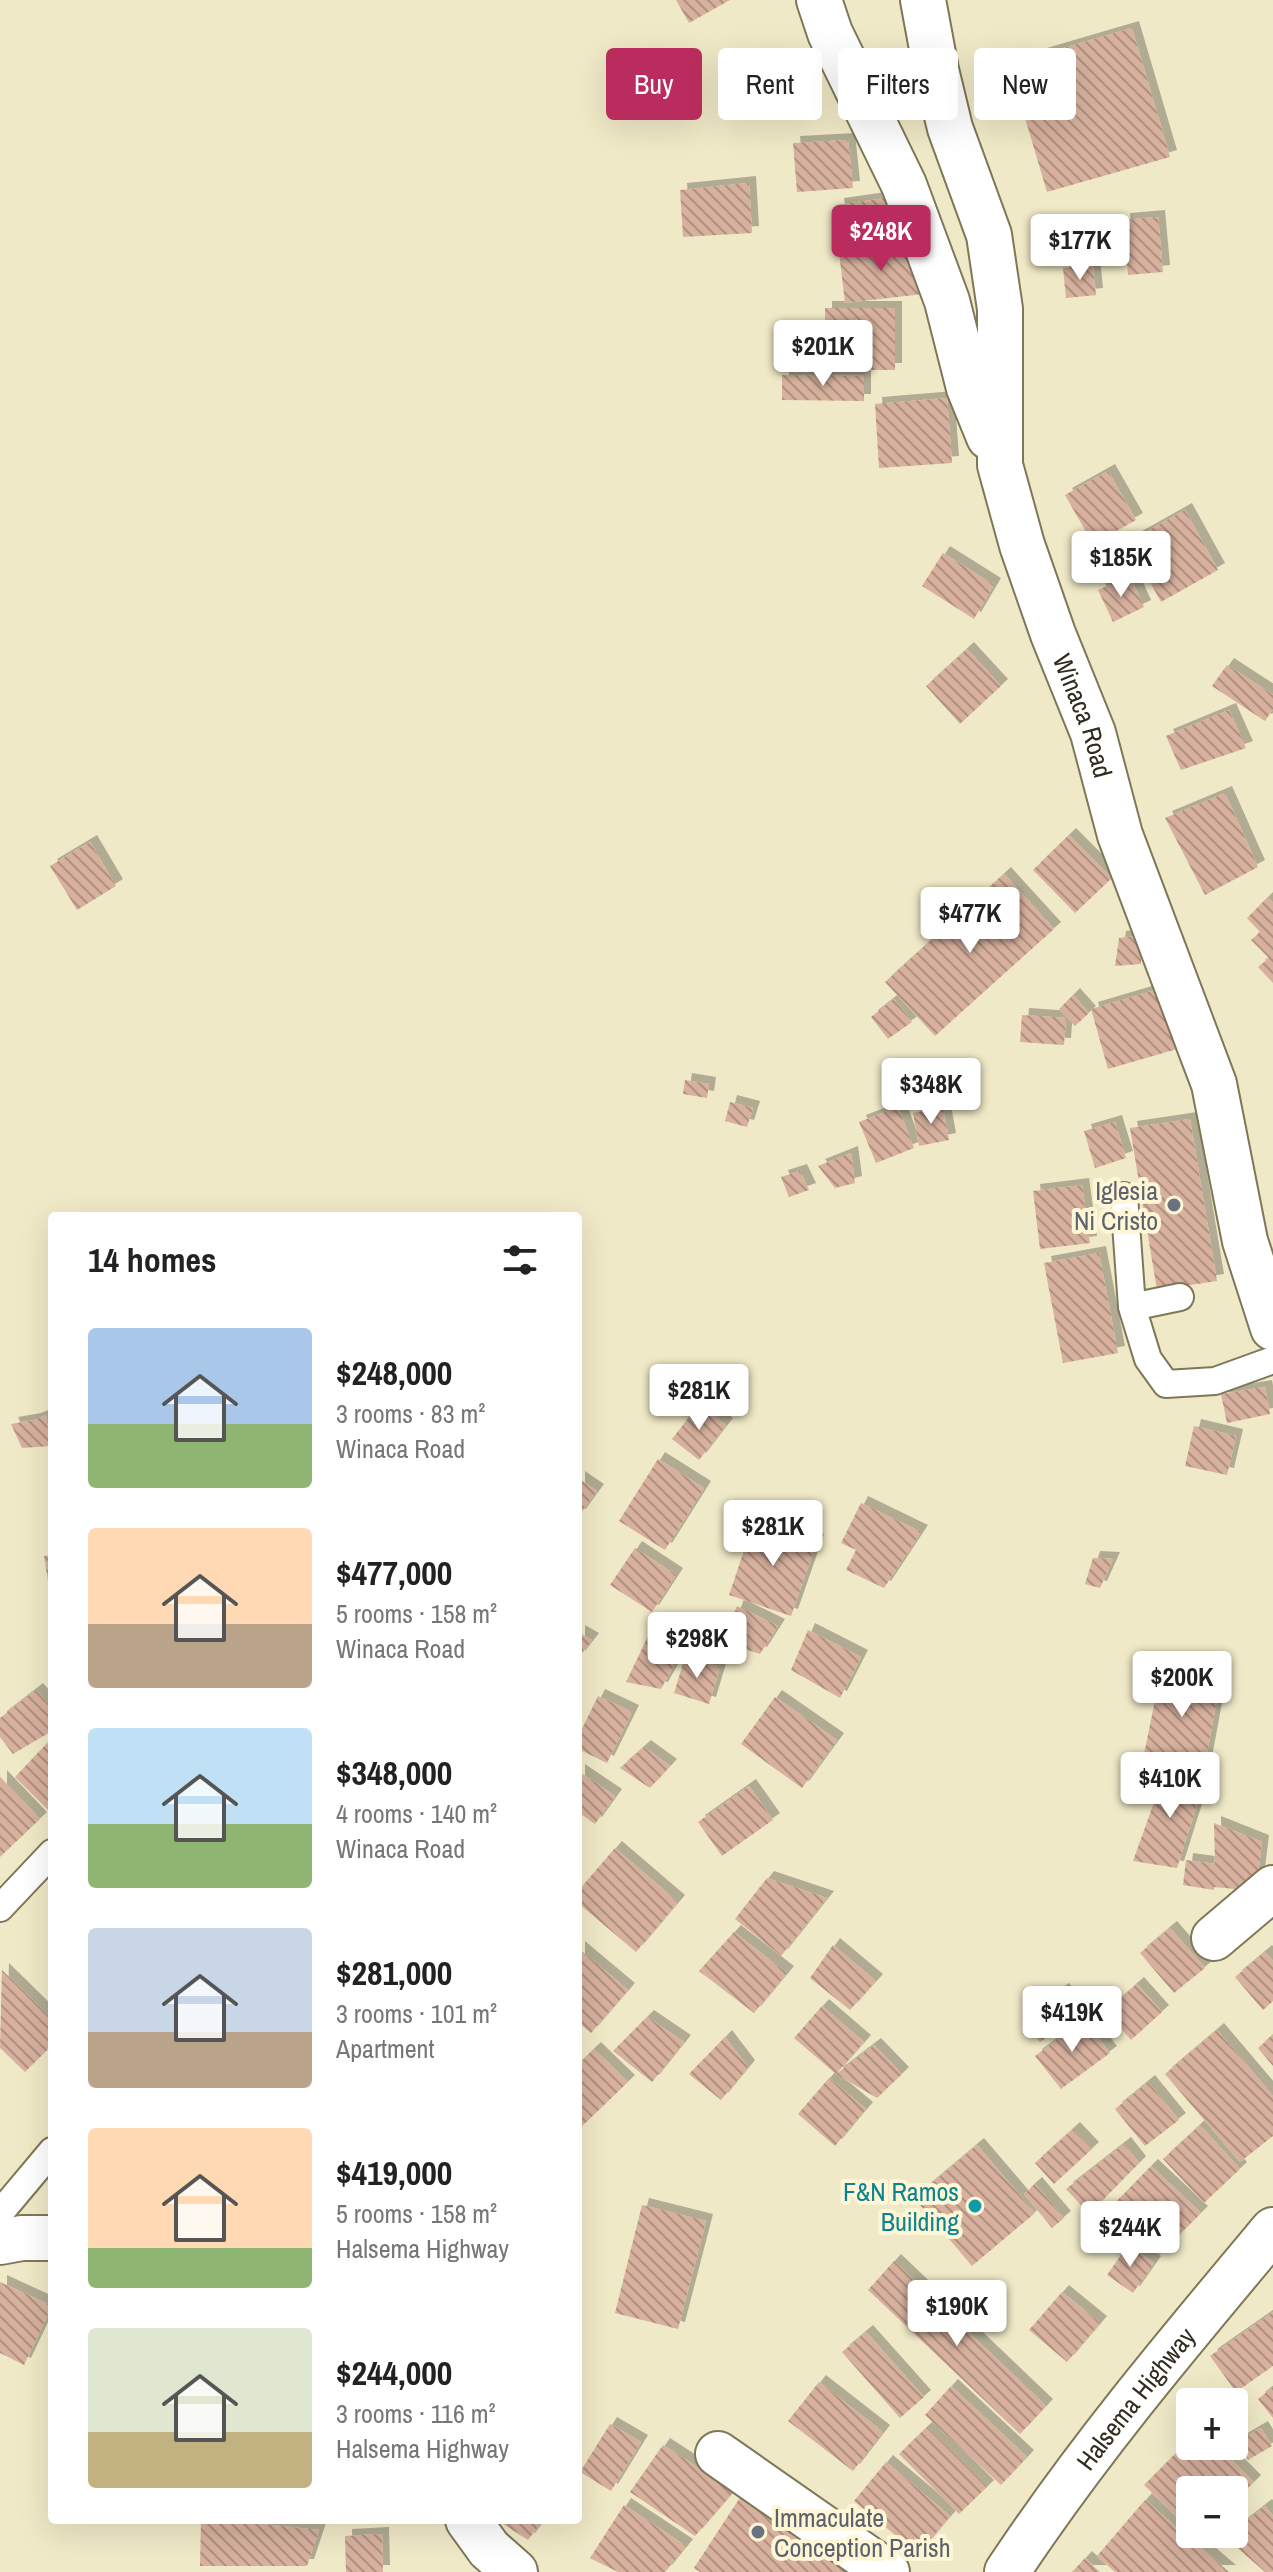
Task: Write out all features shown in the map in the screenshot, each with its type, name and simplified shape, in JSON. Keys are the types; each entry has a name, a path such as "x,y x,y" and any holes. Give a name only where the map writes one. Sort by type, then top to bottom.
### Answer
{"main road":[{"path":"819,0 830,33 904,185 947,301 969,388 1000,465"},
{"name":"Winaca Road","path":"923,0 950,128 989,235 1000,309 1000,465 1038,590 1093,733 1120,835 1214,1084 1245,1241 1273,1328"},
{"path":"1214,1938 1273,1888"},
{"name":"Halsema Highway","path":"1007,2572 1052,2504 1110,2429 1273,2230"},
{"path":"0,2242 48,2238"},
{"path":"718,2454 887,2572"},
{"path":"471,2524 489,2549 515,2572"}],"lane":[{"path":"1124,1196 1132,1307 1148,1359 1166,1384 1215,1381 1273,1360"},
{"path":"1132,1307 1180,1297"},
{"path":"0,1908 48,1857"},
{"path":"0,2213 48,2156"}],"building":[{"path":"676,0 730,0 689,23"},
{"path":"1132,28 1170,157 1047,192 1026,120 1076,120 1076,48 1064,48"},
{"path":"848,140 853,188 797,192 793,143"},
{"path":"749,183 752,233 683,237 680,190"},
{"path":"893,197 898,227 841,234 837,205"},
{"path":"1158,217 1163,272 1128,275 1123,220"},
{"path":"1088,228 1091,258 1055,260 1053,230"},
{"path":"916,243 923,294 845,303 839,252"},
{"path":"1093,265 1096,295 1066,298 1063,268"},
{"path":"825,308 895,308 895,370 825,370"},
{"path":"782,375 864,376 864,401 782,400"},
{"path":"947,398 952,463 879,468 875,404"},
{"path":"1108,471 1136,520 1093,544 1065,495"},
{"path":"1185,510 1218,570 1161,602 1128,542"},
{"path":"943,553 994,585 974,619 922,586"},
{"path":"1130,576 1144,607 1113,622 1098,590"},
{"path":"967,649 1001,686 960,724 926,686"},
{"path":"1227,665 1273,695 1273,709 1265,721 1212,686"},
{"path":"1229,710 1246,748 1181,770 1166,736"},
{"path":"1225,793 1258,867 1205,895 1165,818"},
{"path":"1069,835 1112,878 1075,913 1033,870"},
{"path":"90,842 116,886 77,910 50,866"},
{"path":"1004,874 1054,929 935,1036 885,982"},
{"path":"1268,897 1273,903 1273,983 1258,967 1269,958 1251,940 1260,932 1247,918"},
{"path":"1141,935 1141,964 1115,966 1119,938"},
{"path":"1165,987 1184,1047 1108,1069 1091,1009"},
{"path":"1073,995 1089,1013 1075,1026 1059,1009"},
{"path":"894,999 912,1022 888,1039 871,1017"},
{"path":"1022,1015 1066,1018 1064,1045 1020,1042"},
{"path":"685,1080 709,1084 707,1098 683,1094"},
{"path":"730,1102 753,1108 747,1127 725,1121"},
{"path":"898,1107 914,1148 876,1163 859,1122"},
{"path":"943,1107 949,1140 919,1146 913,1113"},
{"name":"Iglesia Ni Cristo","path":"1190,1119 1217,1281 1157,1290 1130,1128"},
{"path":"1115,1122 1126,1158 1095,1168 1084,1131"},
{"path":"851,1153 855,1183 835,1188 818,1166"},
{"path":"800,1171 809,1190 789,1197 781,1177"},
{"path":"1082,1185 1090,1243 1040,1249 1033,1191"},
{"path":"1099,1253 1118,1353 1063,1363 1044,1263"},
{"path":"720,1383 737,1394 729,1406 712,1395"},
{"path":"1265,1387 1270,1414 1227,1423 1221,1394"},
{"path":"699,1404 726,1425 699,1460 672,1439"},
{"path":"46,1415 48,1446 22,1448 11,1424"},
{"path":"1194,1426 1236,1436 1227,1475 1185,1466"},
{"path":"658,1459 704,1488 665,1550 619,1521"},
{"path":"582,1481 597,1491 582,1512"},
{"path":"861,1503 921,1532 884,1588 846,1570 856,1550 841,1543"},
{"path":"754,1521 817,1541 791,1616 729,1595"},
{"path":"635,1548 676,1575 652,1612 610,1585"},
{"path":"44,1556 48,1556 48,1581"},
{"path":"1093,1558 1113,1559 1100,1588 1085,1584"},
{"path":"737,1606 778,1626 760,1654 724,1642"},
{"path":"808,1630 861,1657 840,1698 791,1670"},
{"path":"582,1634 592,1640 582,1653"},
{"path":"649,1634 685,1646 661,1689 626,1682"},
{"path":"685,1657 720,1667 709,1704 674,1693"},
{"path":"1161,1671 1221,1678 1204,1769 1143,1759"},
{"path":"36,1690 48,1704 48,1733 13,1754 0,1737 0,1718"},
{"path":"598,1696 632,1712 607,1763 582,1751 582,1729"},
{"path":"775,1697 837,1740 802,1788 741,1744"},
{"path":"48,1742 48,1810 15,1777"},
{"path":"644,1747 670,1766 650,1788 620,1768"},
{"path":"1166,1769 1205,1779 1177,1868 1133,1861"},
{"path":"582,1774 615,1796 595,1824 582,1815"},
{"path":"0,1777 40,1819 0,1857"},
{"path":"749,1786 773,1820 722,1856 698,1822"},
{"path":"1214,1823 1262,1842 1256,1891 1214,1887 1214,1890 1183,1885 1186,1860 1215,1864"},
{"path":"615,1848 678,1902 636,1952 582,1906 582,1886"},
{"path":"767,1878 827,1898 781,1956 735,1919"},
{"path":"1170,1928 1205,1968 1174,1993 1140,1953"},
{"path":"734,1932 787,1973 754,2013 699,1971"},
{"path":"833,1945 876,1981 850,2010 810,1978"},
{"path":"582,1951 628,1990 591,2033 582,2025"},
{"path":"1265,1952 1273,1961 1273,2001 1263,2010 1235,1977"},
{"path":"2,1970 48,2015 48,2049 25,2072 0,2048"},
{"path":"1137,1984 1162,2012 1131,2040 1106,2011"},
{"path":"1062,1990 1080,2014 1040,2042 1022,2018"},
{"path":"822,2006 864,2042 836,2074 794,2038"},
{"path":"647,2017 684,2042 652,2082 613,2051"},
{"path":"1084,2020 1110,2053 1061,2089 1035,2056"},
{"path":"1217,2030 1273,2096 1273,2136 1240,2162 1165,2074"},
{"path":"1273,2035 1273,2066 1258,2048"},
{"path":"725,2037 748,2067 721,2100 689,2074"},
{"path":"874,2045 902,2074 877,2098 836,2074"},
{"path":"594,2049 628,2082 582,2126 582,2060"},
{"path":"829,2078 866,2109 835,2146 798,2114"},
{"path":"1148,2082 1179,2120 1145,2146 1115,2109"},
{"path":"1200,2125 1240,2169 1204,2203 1163,2159"},
{"path":"1073,2129 1092,2149 1054,2184 1035,2163"},
{"path":"1124,2144 1139,2163 1089,2214 1066,2189"},
{"name":"F&N Ramos Building","path":"977,2145 1035,2213 972,2266 914,2198"},
{"path":"1151,2166 1201,2213 1159,2255 1110,2208"},
{"path":"1035,2184 1064,2218 1052,2228 1024,2194"},
{"path":"642,2205 706,2221 678,2329 615,2313"},
{"path":"1128,2245 1154,2263 1133,2293 1107,2275"},
{"path":"894,2261 1046,2406 1020,2434 868,2290"},
{"path":"0,2282 48,2304 48,2314 24,2365 0,2353"},
{"path":"1062,2292 1100,2323 1067,2362 1029,2330"},
{"path":"1273,2312 1273,2366 1242,2388 1233,2388 1210,2356"},
{"path":"866,2332 924,2397 900,2418 842,2352"},
{"path":"819,2382 883,2432 853,2471 788,2421"},
{"path":"951,2386 1027,2457 1001,2485 925,2415"},
{"path":"1273,2387 1273,2418 1258,2399"},
{"path":"610,2424 641,2442 611,2491 582,2473"},
{"path":"927,2427 987,2487 959,2514 899,2454"},
{"path":"1261,2428 1272,2446 1248,2460 1248,2436"},
{"path":"663,2445 734,2491 695,2536 630,2492"},
{"path":"1176,2453 1176,2460 1232,2460 1248,2476 1176,2476 1176,2516 1144,2485"},
{"path":"886,2462 950,2516 918,2554 854,2501"},
{"name":"Immaculate Conception Parish","path":"741,2496 862,2572 700,2572 694,2568"},
{"path":"1145,2500 1176,2527 1176,2548 1201,2548 1229,2572 1115,2572 1097,2556"},
{"path":"624,2505 686,2546 665,2572 618,2572 590,2558"},
{"path":"1265,2506 1273,2516 1273,2572 1265,2572 1238,2548 1248,2548 1248,2519"},
{"path":"201,2524 261,2524 319,2530 307,2566 200,2566"},
{"path":"503,2524 540,2524 528,2540"},
{"path":"382,2534 383,2572 346,2572 345,2536"},
{"path":"1085,2558 1100,2572 1072,2572"}],"place":[{"name":"Iglesia Ni Cristo","path":"1174,1205"},
{"name":"F&N Ramos Building","path":"975,2206"},
{"name":"Immaculate Conception Parish","path":"758,2532"}]}
